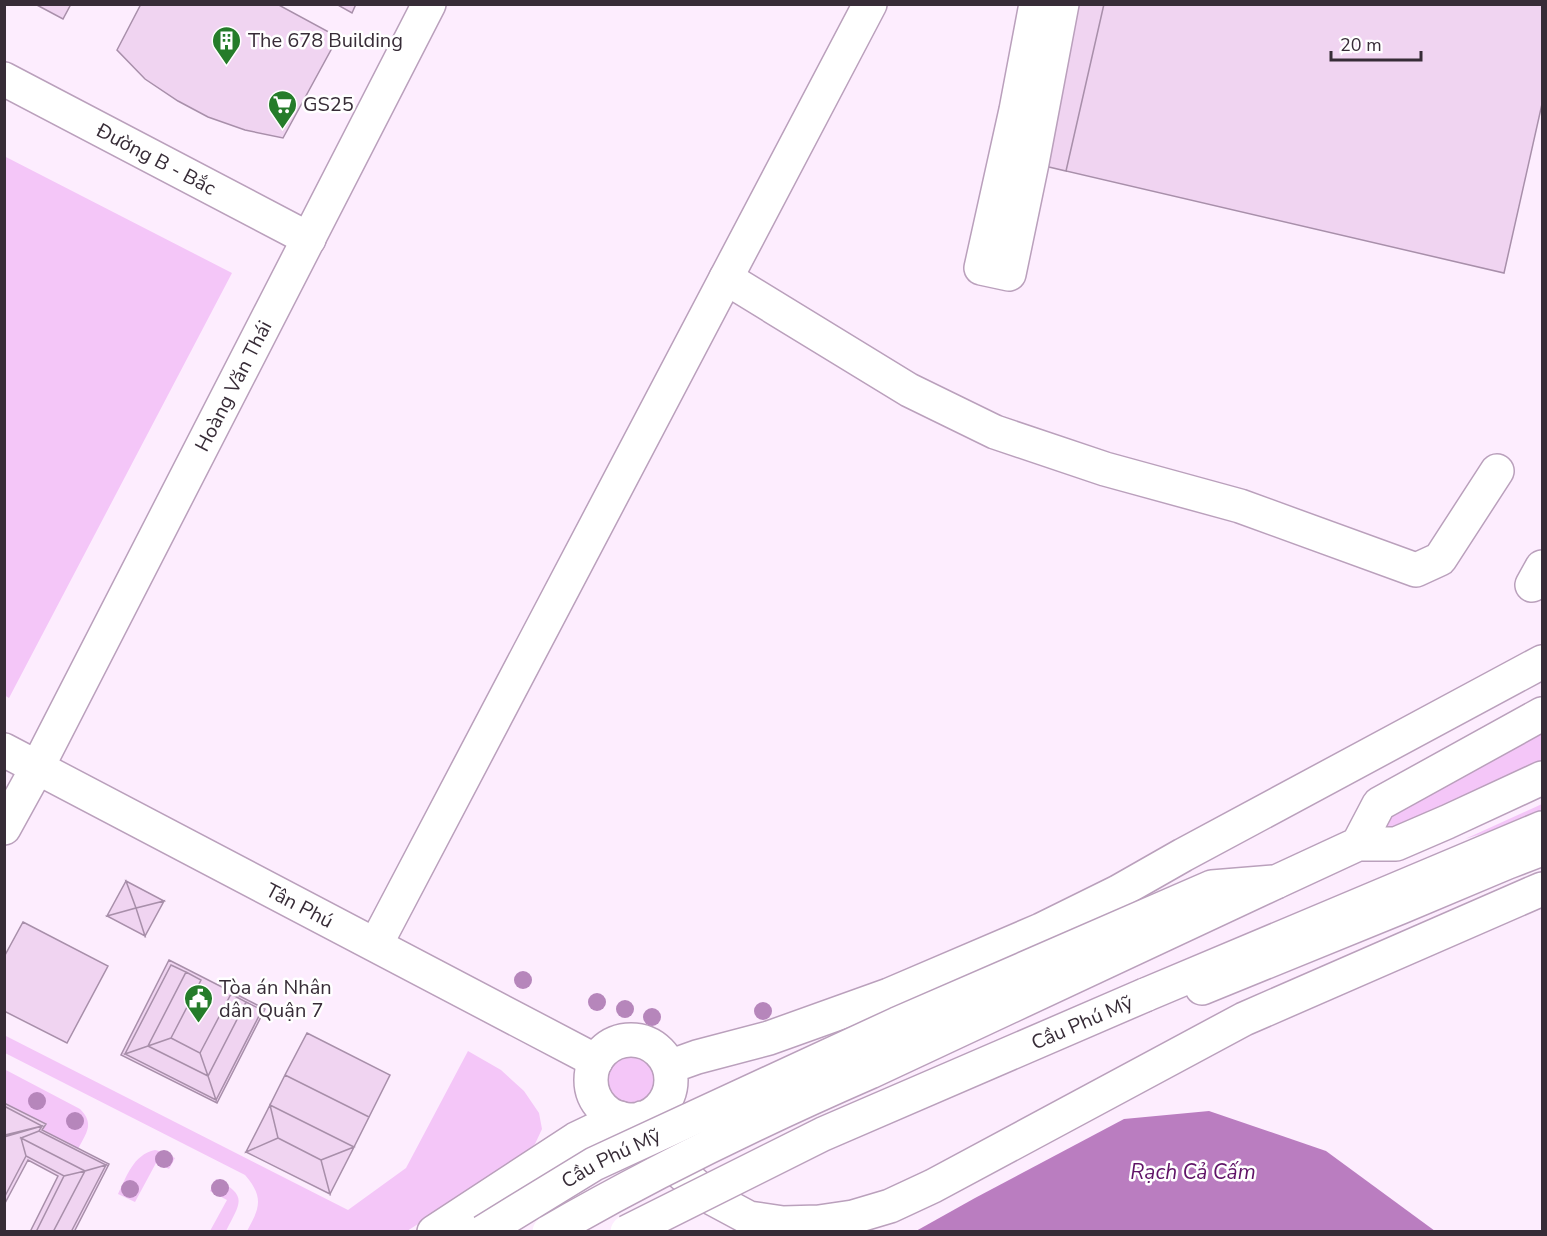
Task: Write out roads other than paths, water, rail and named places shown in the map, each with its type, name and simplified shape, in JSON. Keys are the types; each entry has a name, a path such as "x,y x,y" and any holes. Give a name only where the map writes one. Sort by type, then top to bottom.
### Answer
{"main road":[{"name":"Hoàng Văn Thái","path":"4,828 37,768 429,4"},
{"path":"376,944 870,4"},
{"path":"1036,4 1014,122 981,268 1009,274 1062,4"},
{"name":"Đường B - Bắc","path":"4,80 309,239"},
{"path":"726,278 909,390 995,432 1105,470 1240,506 1416,570 1440,559 1497,471"},
{"path":"669,1067 697,1057 769,1038 889,995 1041,930 1118,892 1542,662"},
{"path":"1512,730 1542,703"},
{"path":"1542,714 1379,804 1358,844 1396,844 1542,778"},
{"name":"Tân Phú","path":"4,750 596,1061"},
{"name":"Cầu Phú Mỹ","path":"657,1232 702,1206 1149,1002 1542,828"},
{"name":"Cầu Phú Mỹ","path":"549,1232 722,1140 1358,844"},
{"name":"Cầu Phú Mỹ","path":"627,1232 823,1134 1149,1002 1401,907 1508,861 1542,849"},
{"name":"Cầu Phú Mỹ","path":"483,1232 594,1164 897,1024 1212,887 1276,882"},
{"path":"434,1232 576,1139 631,1118 652,1113 662,1104 669,1093 671,1080 669,1067 663,1056 654,1047 641,1041 628,1040 615,1043 604,1050 596,1061 592,1074 592,1087 601,1107 610,1114 631,1118 671,1164 708,1196 749,1218 783,1223 819,1222 853,1217 890,1206 933,1186 1244,1019 1542,889"}],"water":[{"name":"Rạch Cả Cấm","path":"1209,1111 1326,1151 1435,1231 916,1231 1124,1119"}],"place":[{"name":"The 678 Building","path":"227,66"},
{"name":"GS25","path":"282,130"},
{"name":"Tòa án Nhân dân Quận 7","path":"198,1024"}]}
